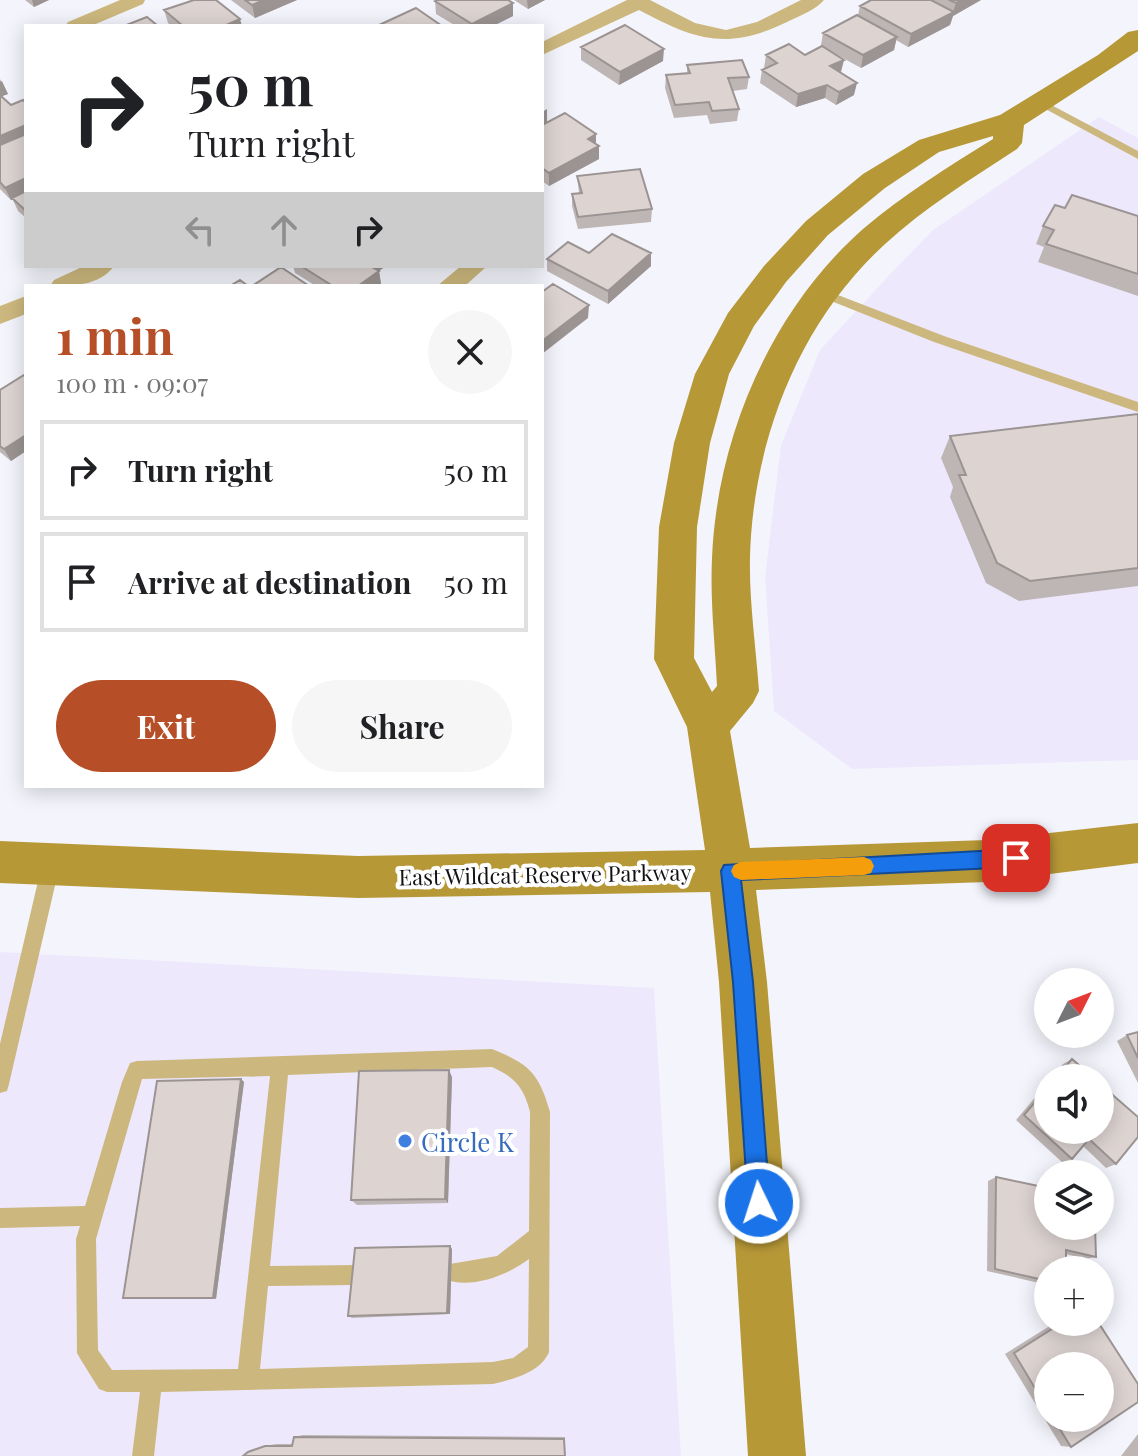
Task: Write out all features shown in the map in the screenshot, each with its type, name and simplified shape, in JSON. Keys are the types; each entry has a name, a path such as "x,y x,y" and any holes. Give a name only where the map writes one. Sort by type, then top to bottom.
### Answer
{"main road":[{"path":"777,1456 743,982 731,871 708,726 674,659 678,527 692,443 712,374 740,321 775,274 817,228 874,181 929,146 1010,121 1108,61 1138,38"},
{"path":"708,726 738,691 731,557 741,474 767,390 809,313 855,255 901,215 1007,143 1010,121"},
{"name":"East Wildcat Reserve Parkway","path":"0,862 358,877 731,871 987,861 1138,843"}],"street":[{"path":"80,24 136,0"},
{"path":"544,48 638,1 701,33 729,38 756,32 815,0"},
{"path":"66,284 99,268"},
{"path":"452,284 473,268"},
{"path":"0,316 24,305"}],"lane":[{"path":"1042,103 1138,156"},
{"path":"825,294 939,339 1138,407"},
{"path":"0,1084 51,864"},
{"path":"492,1058 516,1067 533,1083 540,1112 538,1352 518,1367 493,1373 107,1381 88,1353 86,1239 117,1126 137,1070 280,1066 492,1058"},
{"path":"248,1379 280,1066"},
{"path":"0,1218 92,1216"},
{"path":"451,1272 492,1270 522,1254 539,1235"},
{"path":"258,1276 357,1275"},
{"path":"143,1456 152,1382"}],"shaded area":[{"path":"1099,117 1138,138 1138,760 852,769 774,711 765,577 781,445 820,350 895,269 933,230"},
{"path":"0,952 654,988 681,1456 0,1456"}],"building":[{"path":"194,0 216,0 240,19 229,24 181,24 164,10"},
{"path":"245,0 264,0 252,5"},
{"path":"437,0 508,0 513,3 472,24"},
{"path":"871,0 931,0 954,12 911,34 860,6"},
{"path":"416,8 439,24 381,24"},
{"path":"857,15 897,37 863,55 823,33"},
{"path":"147,17 156,24 129,24"},
{"path":"625,25 664,49 620,72 581,47"},
{"path":"789,44 805,55 822,46 844,60 830,66 857,83 839,92 827,85 798,94 762,70 777,63 766,55"},
{"path":"742,60 749,77 728,78 739,109 712,111 709,102 675,105 666,75 690,73 687,65"},
{"path":"0,96 11,105 23,100 24,126 0,136"},
{"path":"565,113 596,134 588,139 599,146 549,173 544,169 544,124"},
{"path":"24,135 24,179 5,188 0,182 0,145"},
{"path":"640,169 652,209 578,217 572,194 582,193 577,176"},
{"path":"24,192 24,209 12,198"},
{"path":"1072,195 1138,216 1138,274 1046,244 1054,230 1043,226 1055,205 1065,208"},
{"path":"612,234 651,253 608,291 547,259 568,242 589,253"},
{"path":"282,268 306,284 255,284"},
{"path":"304,268 374,268 379,271 361,284 330,284"},
{"path":"553,284 589,305 544,339 544,291"},
{"path":"24,375 24,436 4,449 0,446 0,390"},
{"path":"1138,414 1138,568 1030,581 997,563 959,475 966,475 950,436"},
{"path":"1138,1032 1138,1058 1127,1035"},
{"name":"Circle K","path":"449,1070 445,1199 351,1200 359,1071"},
{"path":"241,1079 213,1298 123,1298 157,1081"},
{"path":"1114,1096 1138,1117 1138,1137 1116,1164 1094,1144 1114,1144"},
{"path":"1034,1103 1034,1124 1024,1115"},
{"path":"1056,1144 1085,1144 1072,1159"},
{"path":"996,1177 1034,1185 1034,1240 1095,1240 1096,1256 1066,1250 1066,1256 1034,1256 1034,1278 995,1269"},
{"path":"450,1246 447,1313 348,1316 355,1248"},
{"path":"1041,1336 1107,1336 1138,1384 1138,1402 1114,1418 1114,1352 1034,1352 1034,1387 1014,1353"},
{"path":"1062,1432 1093,1432 1071,1447"},
{"path":"294,1437 564,1439 565,1456 243,1456 265,1446 292,1446"}],"slow traffic":[{"path":"741,871 864,866"}],"place":[{"name":"Circle K","path":"405,1141"}],"route":[{"path":"759,1203 743,982 731,871 1016,858"}]}
